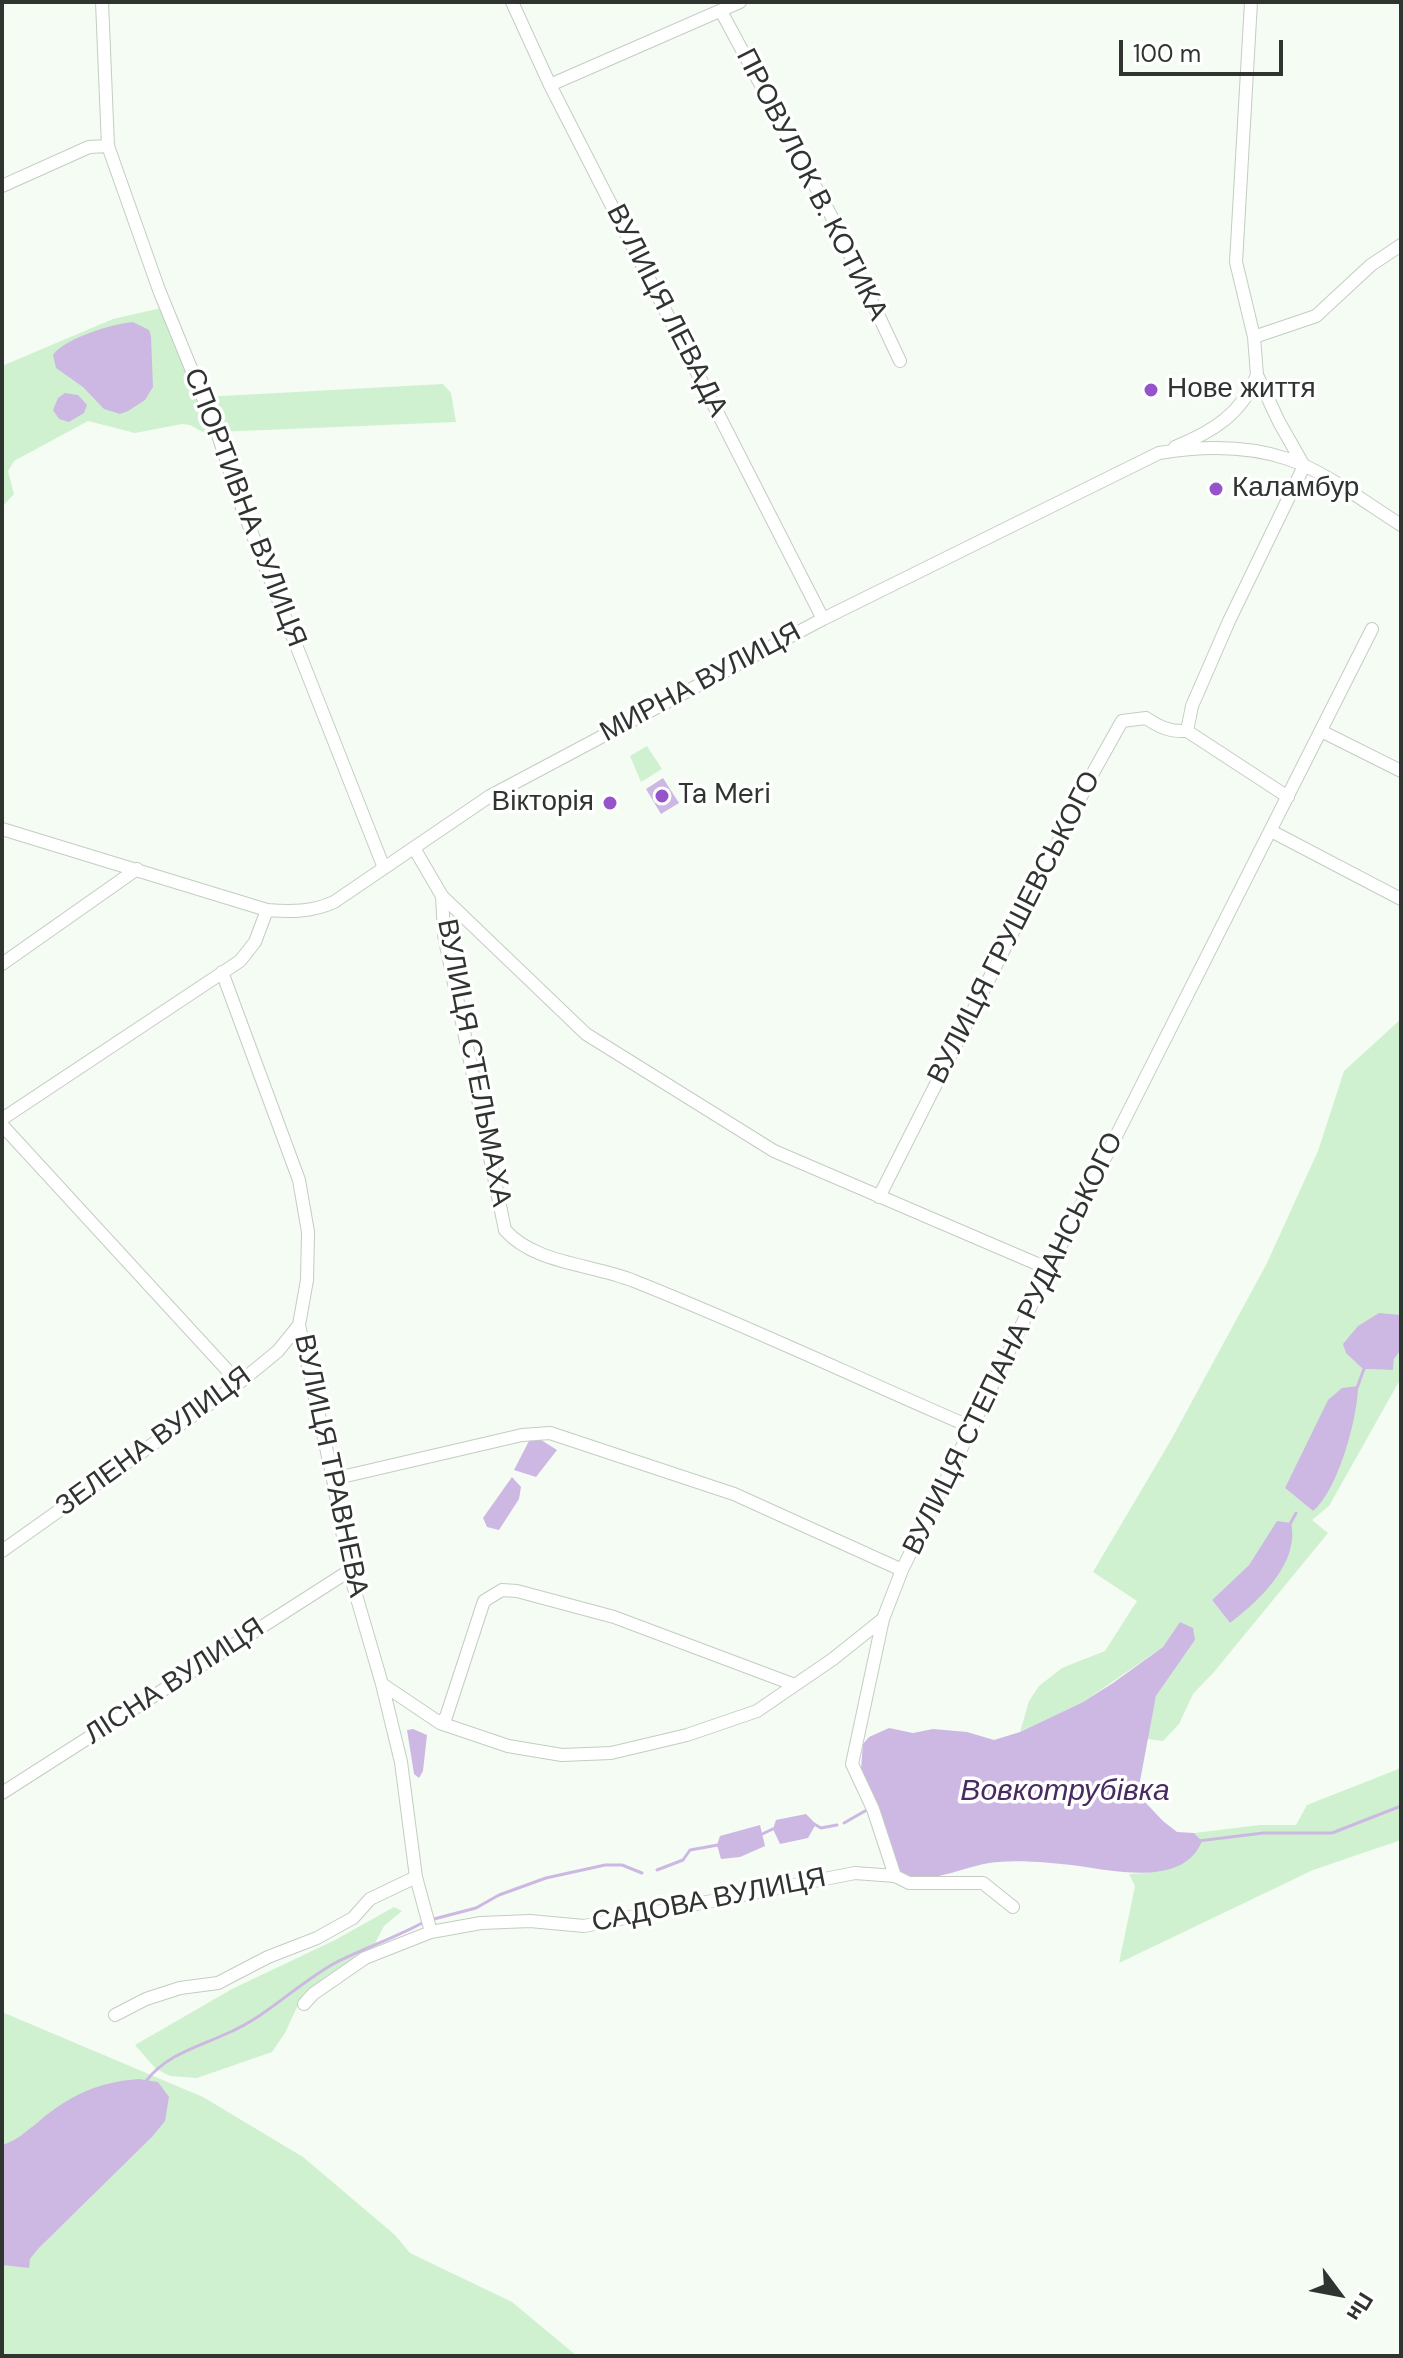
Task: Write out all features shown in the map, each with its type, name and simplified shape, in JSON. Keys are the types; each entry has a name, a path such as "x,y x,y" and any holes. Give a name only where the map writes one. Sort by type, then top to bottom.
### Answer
{"street":[{"name":"СПОРТИВНА ВУЛИЦЯ","path":"102,2 108,146 159,290 217,432 242,508 384,868"},
{"name":"ВУЛИЦЯ ЛЕВАДА","path":"512,2 550,85 823,619"},
{"path":"550,85 740,2"},
{"path":"1187,731 1192,706 1229,621 1304,466 1257,375 1254,337 1236,262 1251,2"},
{"name":"ПРОВУЛОК В. КОТИКА","path":"721,11 835,223 900,361"},
{"path":"2,186 89,147 108,146"},
{"path":"1254,337 1316,316 1371,265 1401,245"},
{"path":"1159,453 1205,435 1226,420 1245,399 1257,375"},
{"name":"МИРНА ВУЛИЦЯ","path":"2,829 267,910 293,912 324,907 490,796 823,619 1159,453 1196,448 1279,456 1304,466 1401,525"},
{"name":"ВУЛИЦЯ СТЕПАНА РУДАНСЬКОГО","path":"895,1876 873,1809 852,1764 883,1619 902,1570 1049,1269 1372,629"},
{"name":"ВУЛИЦЯ ГРУШЕВСЬКОГО","path":"879,1197 1122,721 1146,718 1160,727 1176,732 1187,731 1288,797"},
{"path":"1321,731 1401,771"},
{"path":"1271,831 1401,899"},
{"path":"414,848 442,896 586,1034 774,1151 1049,1269"},
{"path":"2,964 137,869"},
{"name":"ВУЛИЦЯ СТЕЛЬМАХА","path":"442,896 444,935 505,1230 516,1242 536,1252 631,1279 971,1427"},
{"path":"2,1119 240,961 255,942 267,910"},
{"name":"ВУЛИЦЯ ТРАВНЕВА","path":"222,972 299,1180 308,1232 307,1280 299,1325 333,1479 349,1571 401,1762 416,1877 431,1932"},
{"path":"2,1125 239,1383"},
{"name":"ЗЕЛЕНА ВУЛИЦЯ","path":"2,1551 239,1383 278,1351 299,1325"},
{"path":"333,1479 522,1435 550,1433 734,1494 902,1570"},
{"name":"ЛІСНА ВУЛИЦЯ","path":"2,1793 349,1571"},
{"path":"440,1723 446,1717 484,1601 502,1590 517,1591 614,1617 795,1685"},
{"path":"382,1684 440,1723 508,1746 562,1755 611,1753 687,1735 757,1711 883,1619"},
{"name":"САДОВА ВУЛИЦЯ","path":"304,2004 313,1994 365,1958 431,1932 481,1923 530,1921 584,1926 855,1873 895,1876 909,1883 983,1883 1013,1907"},
{"path":"115,2015 146,1999 180,1988 218,1983 268,1957 317,1938 353,1918 370,1899 416,1877"}],"green space":[{"path":"166,307 203,397 443,384 451,393 456,422 217,432 208,435 182,424 135,433 88,421 14,461 8,471 14,494 2,507 2,366 113,319"},
{"path":"647,746 662,769 641,782 630,756"},
{"path":"1401,1019 1401,1315 1363,1369 1393,1370 1394,1359 1401,1350 1401,1378 1329,1506 1312,1520 1328,1533 1193,1694 1179,1724 1163,1741 1147,1739 1156,1696 1195,1640 1163,1647 1083,1702 1020,1732 1029,1701 1039,1686 1062,1668 1105,1651 1137,1601 1093,1572 1171,1440 1266,1265 1318,1151 1344,1071","holes":["1318,1425 1313,1511 1285,1488","1277,1522 1230,1623 1212,1600 1249,1565"]},
{"path":"1401,1768 1401,1840 1313,1870 1119,1963 1135,1886 1129,1874 1149,1873 1202,1841 1194,1833 1260,1825 1296,1825 1307,1805"},
{"path":"394,1907 402,1911 384,1926 373,1947 333,1977 303,1994 285,2033 272,2052 197,2078 170,2076 156,2069 135,2045 232,1989 335,1940"},
{"path":"2,2012 203,2097 303,2157 395,2235 410,2253 512,2302 577,2356 2,2356 2,2265 28,2267 38,2249 152,2137 39,2121 17,2140 2,2145"}],"water":[{"path":"133,322 149,330 151,336 153,387 145,400 120,414 104,409 83,387 56,368 53,355 78,338"},
{"path":"65,393 78,395 87,405 84,413 69,422 59,419 53,410 58,398"},
{"name":"Ta Meri","path":"663,778 679,803 661,814 646,789"},
{"path":"1379,1313 1401,1315 1401,1350 1394,1359 1393,1370 1363,1369 1346,1353 1343,1344 1358,1326"},
{"path":"1358,1386 1345,1453 1331,1487 1313,1511 1285,1488 1328,1400 1342,1388"},
{"path":"538,1438 557,1450 536,1477 514,1470 529,1441"},
{"path":"512,1477 521,1487 519,1499 499,1530 487,1527 483,1518"},
{"path":"1277,1521 1291,1523 1292,1538 1283,1566 1253,1604 1230,1623 1212,1600 1249,1565"},
{"name":"Вовкотрубівка","path":"1180,1622 1193,1628 1195,1640 1156,1696 1140,1781 1144,1801 1163,1821 1177,1832 1194,1833 1202,1841 1193,1855 1180,1865 1147,1873 1018,1861 985,1864 926,1878 901,1875 878,1807 861,1769 863,1744 869,1737 889,1728 913,1733 933,1729 967,1732 994,1740 1020,1732 1083,1702 1113,1683 1163,1647"},
{"path":"413,1729 427,1735 423,1771 419,1778 414,1774 407,1730"},
{"path":"806,1814 816,1824 808,1838 780,1844 773,1829 776,1820"},
{"path":"760,1825 765,1846 740,1857 721,1859 717,1845 720,1836"},
{"path":"139,2079 158,2082 169,2097 165,2121 38,2249 30,2259 29,2268 2,2265 2,2145 85,2092 110,2083"}],"waterway":[{"path":"1357,1388 1365,1366"},
{"path":"1290,1524 1296,1513"},
{"path":"1198,1841 1263,1833 1332,1833 1401,1806"},
{"path":"844,1823 865,1811"},
{"path":"814,1824 821,1828 837,1825"},
{"path":"760,1835 775,1828"},
{"path":"657,1870 683,1860 690,1850 718,1845"},
{"path":"434,1919 476,1908 499,1895 546,1878 605,1865 622,1865 642,1873"},
{"path":"146,2081 163,2064 243,2026 335,1963 424,1922"}],"place":[{"name":"Нове життя","path":"1151,390"},
{"name":"Каламбур","path":"1216,489"},
{"name":"Ta Meri","path":"662,796"},
{"name":"Вікторія","path":"610,803"}]}
